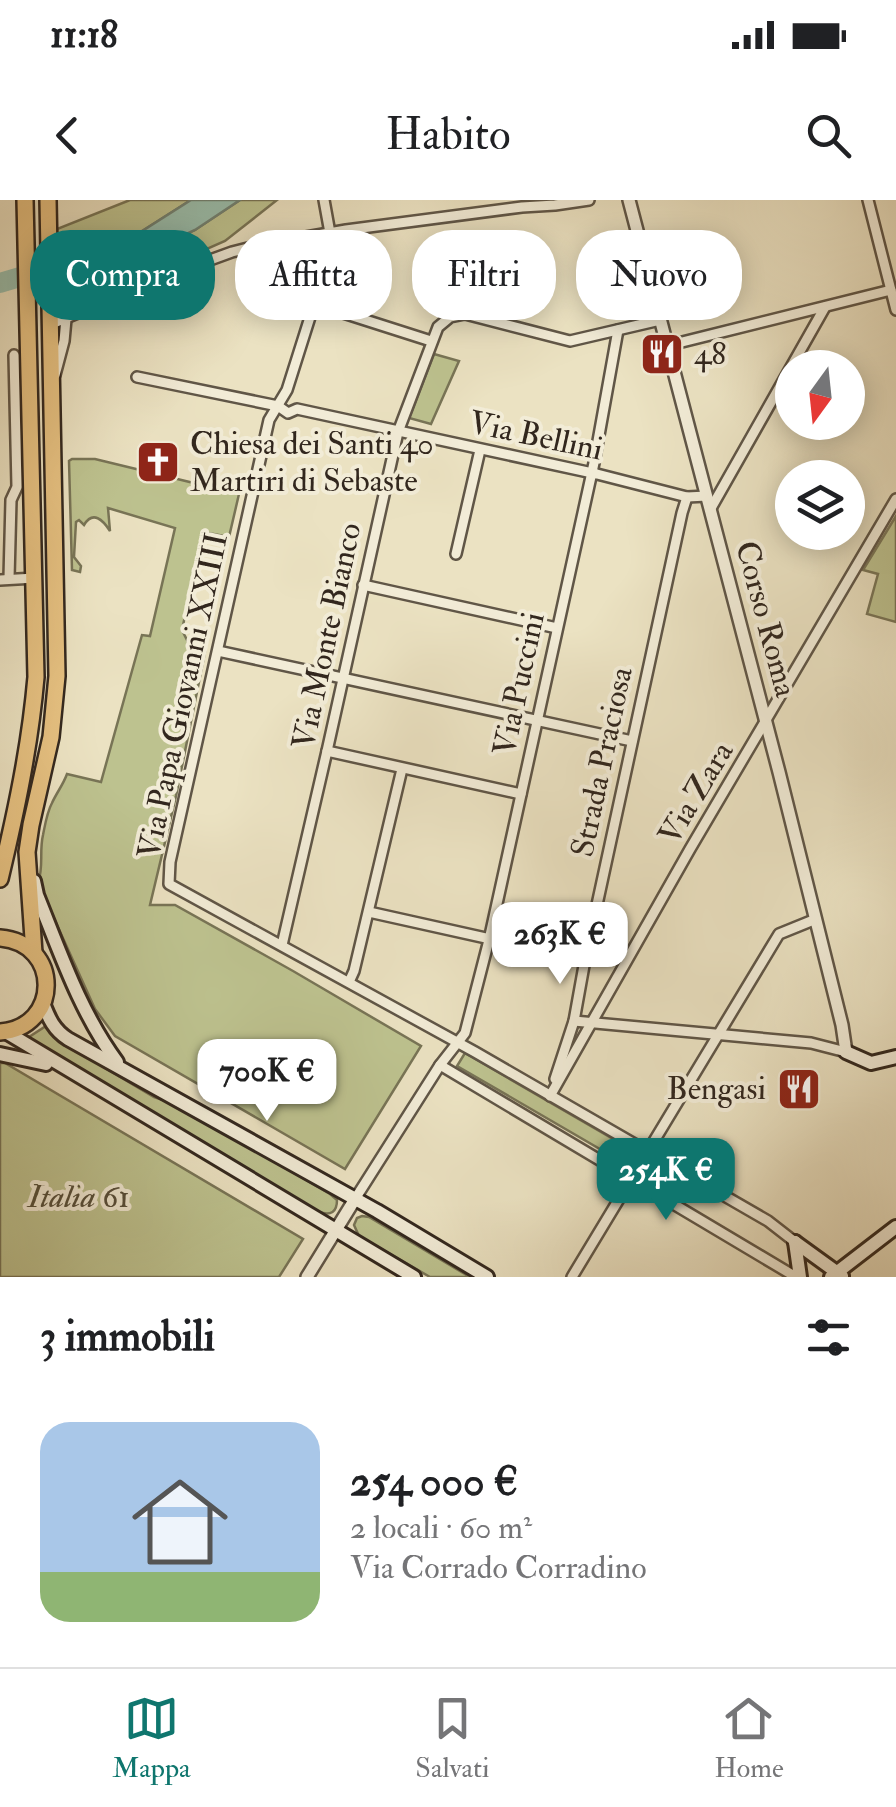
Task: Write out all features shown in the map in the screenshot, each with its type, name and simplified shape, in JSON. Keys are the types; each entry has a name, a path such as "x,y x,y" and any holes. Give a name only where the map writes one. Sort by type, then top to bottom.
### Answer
{"main road":[{"path":"0,879 31,735 36,677 25,200"},
{"path":"3,1032 22,1027 34,1017 47,990 43,967 34,952 27,852 51,737 57,676 48,307 51,209"},
{"path":"27,852 37,895 83,1008 122,1068"},
{"path":"0,938 16,941 34,952"},
{"path":"43,1003 58,1033 356,1199 487,1277"},
{"path":"3,1032 414,1277"},
{"path":"846,1052 871,1063 896,1057"},
{"path":"0,1054 36,1060 72,1074"},
{"path":"795,1242 837,1276 896,1228"},
{"path":"795,1242 800,1277"},
{"path":"800,1277 818,1259"}],"street":[{"path":"324,200 329,230"},
{"path":"488,212 492,200"},
{"path":"353,230 589,200"},
{"name":"Corso Roma","path":"630,200 638,230"},
{"path":"868,200 896,310"},
{"path":"666,346 892,290"},
{"path":"710,510 826,306"},
{"path":"365,320 431,341 444,320 465,314 570,341 660,320"},
{"path":"49,325 63,320"},
{"path":"51,390 66,320"},
{"name":"Via Papa Giovanni XXIII","path":"282,945 168,884 269,420 288,390 310,320"},
{"name":"Corso Roma","path":"660,320 816,919 846,1052"},
{"name":"Via Puccini","path":"356,1199 440,1065 465,1033 592,472 618,330"},
{"name":"Via Monte Bianco","path":"282,945 398,432 431,341"},
{"path":"14,355 17,487 11,500 5,579 35,578"},
{"name":"Via Bellini","path":"136,377 280,407 291,401 297,409 592,472 688,497 707,496"},
{"path":"456,554 480,450"},
{"name":"Strada Praciosa","path":"550,1096 574,1021 688,497"},
{"name":"Via Zara","path":"550,1096 896,499"},
{"path":"363,585 558,628"},
{"path":"218,652 632,741"},
{"path":"327,751 521,794"},
{"path":"349,982 402,769"},
{"path":"368,912 585,960"},
{"path":"572,1277 779,934 816,919"},
{"path":"282,945 768,1222 795,1242"},
{"path":"574,1021 811,1043 846,1052"},
{"path":"440,1065 800,1277"},
{"path":"306,1277 356,1199"}],"green space":[{"path":"130,200 191,200 144,230 57,229"},
{"path":"240,200 277,200 215,245 215,230 195,230"},
{"path":"434,354 459,361 431,424 409,418"},
{"path":"72,459 95,459 239,494 229,537 203,532 182,630 190,646 205,652 150,905 175,905 421,1046 345,1169 115,1036 95,1009 38,883 47,814 67,774 101,782 142,635 150,636 175,528 108,508 110,531 98,518 91,518 84,525 76,522 74,557 81,566 80,572 72,570"},
{"path":"896,516 896,622 867,614 878,574 863,570"},
{"path":"46,1026 55,1038 154,1097 178,1105 330,1194 337,1200 334,1210 319,1212 26,1039"},
{"path":"465,1053 632,1150 624,1163 457,1066"},
{"name":"Italia 61","path":"0,1063 303,1239 279,1277 0,1277"},
{"path":"362,1216 470,1277 430,1277 359,1236 354,1225"}],"shaded area":[{"path":"191,200 240,200 195,230 144,230"}],"waterway":[{"path":"0,283 30,274"}],"place":[{"name":"48","path":"662,354"},
{"name":"Chiesa dei Santi 40 Martiri di Sebaste","path":"158,462"},
{"name":"Bengasi","path":"799,1089"}]}
